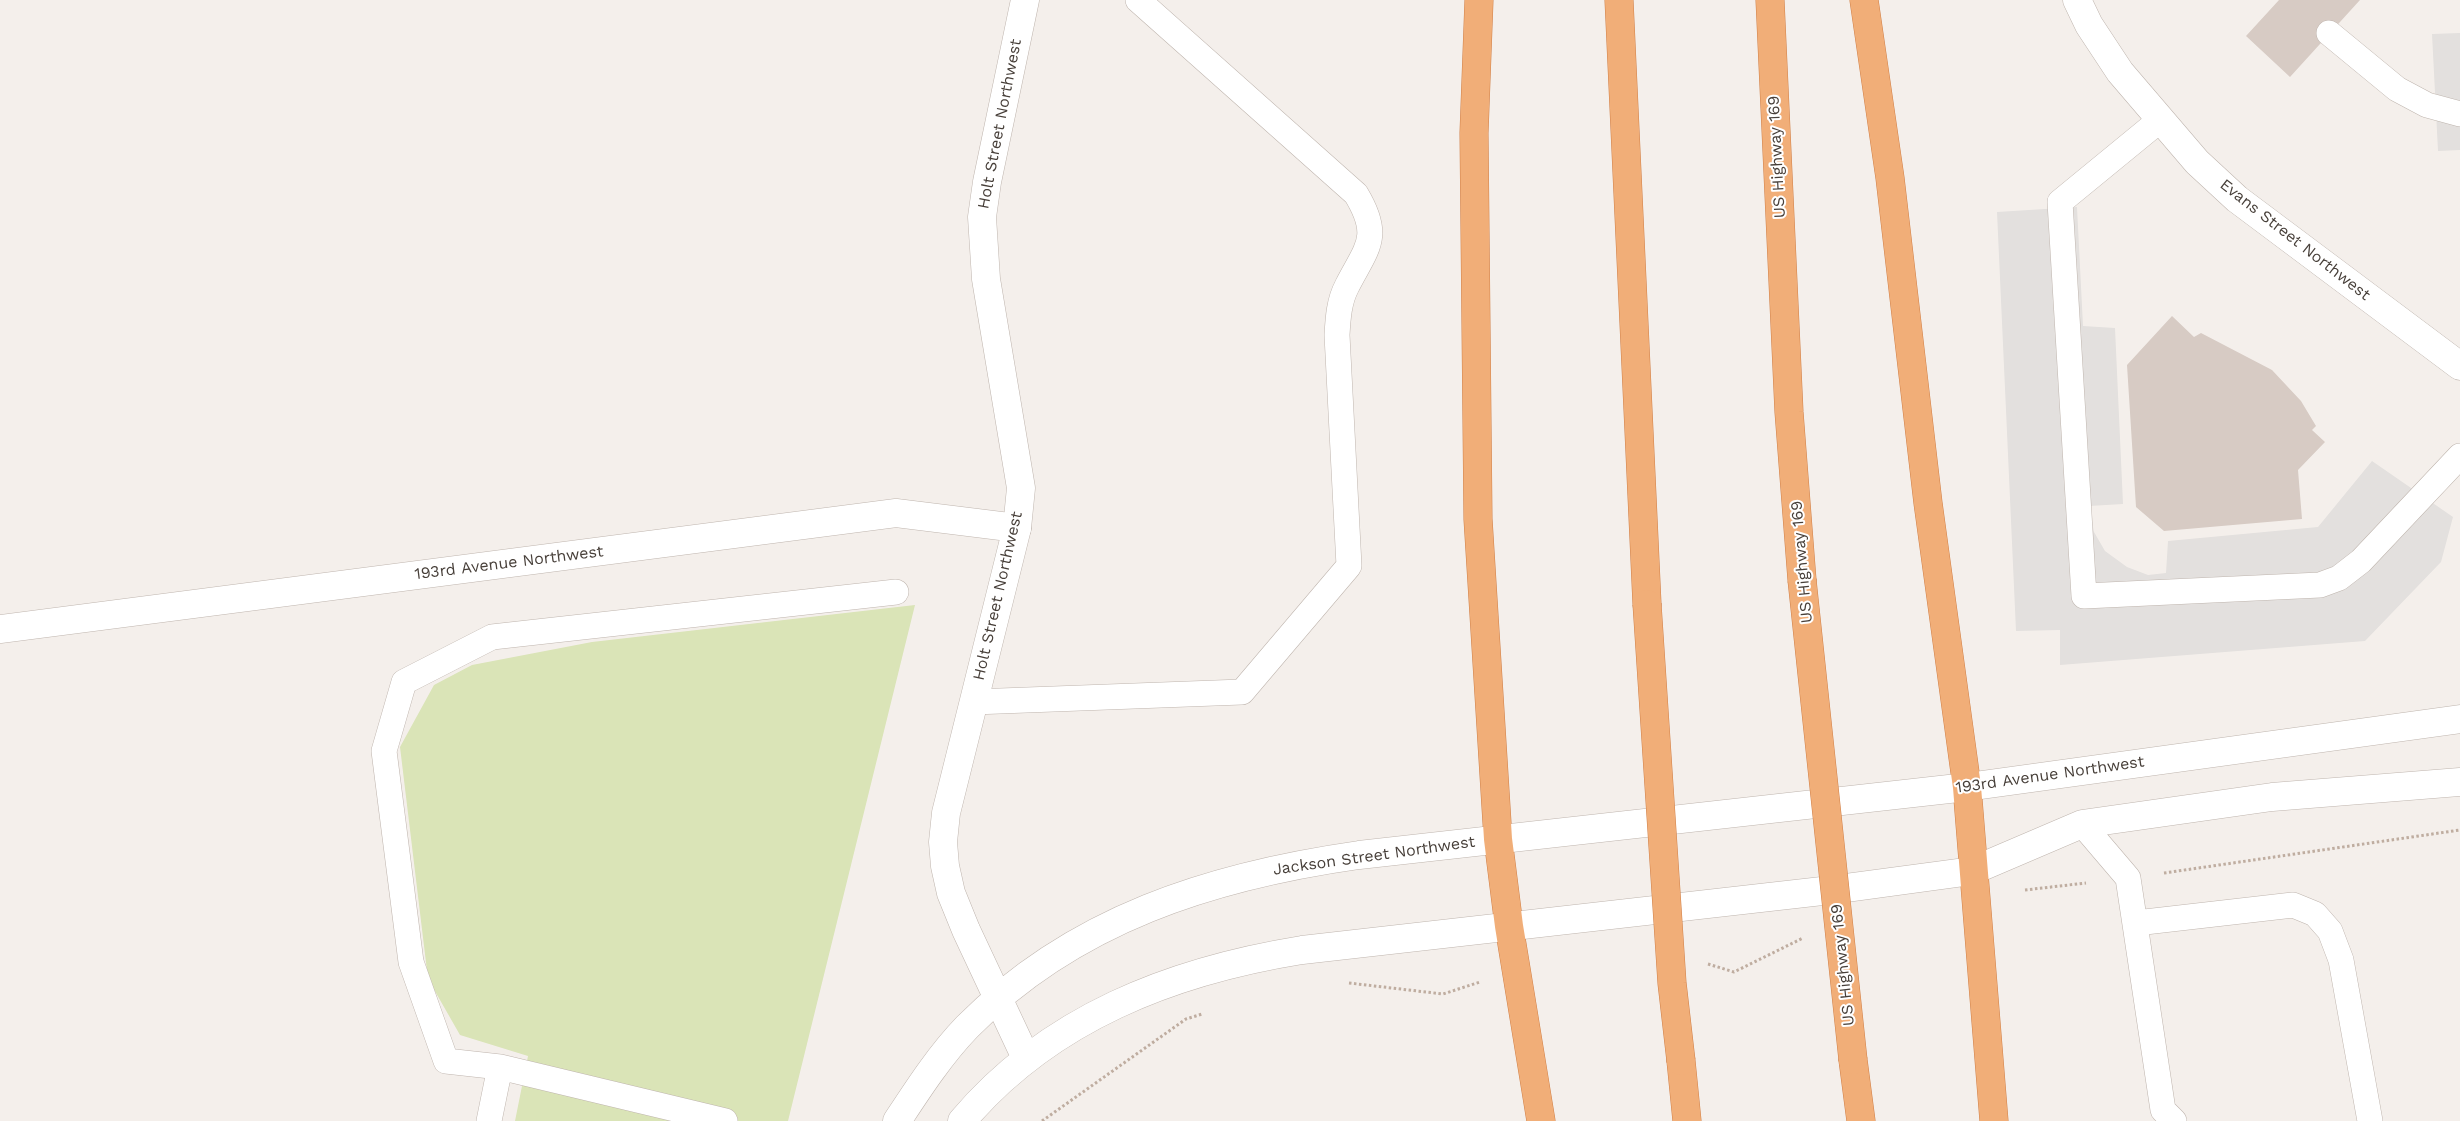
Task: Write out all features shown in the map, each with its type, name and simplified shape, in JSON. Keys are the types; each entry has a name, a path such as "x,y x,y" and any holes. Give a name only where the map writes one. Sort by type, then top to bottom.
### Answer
{"highway":[{"path":"1479,0 1474,132 1478,519 1498,839 1509,926 1541,1121"},
{"path":"1619,0 1647,604 1672,983 1687,1121"},
{"name":"US Highway 169","path":"1770,0 1789,412 1802,580 1861,1121"},
{"path":"1864,0 1890,178 1928,503 1967,787 1972,871 1994,1121"}],"street":[{"name":"Holt Street Northwest","path":"1025,0 987,182 982,216 988,288 1021,488 1017,528 946,813 943,842 945,866 951,893 966,930 1026,1058"},
{"name":"Evans Street Northwest","path":"2077,0 2089,25 2120,72 2197,162 2237,199 2460,366"},
{"name":"193rd Avenue Northwest","path":"0,629 896,513 1017,528"},
{"name":"193rd Avenue Northwest","path":"1640,823 1967,787 2460,719"},
{"path":"962,1121 1008,1073 1047,1042 1140,992 1201,971 1252,958 1302,950 1831,890 1972,871 2082,824 2272,797 2460,782"},
{"name":"Jackson Street Northwest","path":"896,1121 940,1060 966,1029 998,998 1038,968 1079,942 1174,897 1296,864 1640,823"}],"lane":[{"path":"973,702 1242,692 1350,566 1337,335 1338,310 1346,287 1367,250 1370,233 1366,211 1356,194 1138,0"},
{"path":"2329,33 2397,89 2427,106 2460,114"},
{"path":"2160,120 2060,202 2084,596 2320,585 2339,578 2361,561 2460,456"},
{"path":"726,1121 500,1067 446,1061 411,962 384,751 404,682 492,638 896,592"},
{"path":"2082,824 2128,878 2163,1110 2174,1121"},
{"path":"2136,924 2292,905 2315,914 2330,931 2342,960 2370,1121"},
{"path":"490,1121 500,1067"}],"path":[{"path":"2015,890 2128,878 2460,830"},
{"path":"1706,964 1734,972 1811,934"},
{"path":"1344,982 1443,994 1480,982"},
{"path":"1042,1121 1186,1019 1204,1013"}],"green space":[{"path":"915,605 788,1121 515,1121 528,1056 460,1035 428,979 400,747 434,685 472,665 592,642"}],"shaded area":[{"path":"2460,33 2460,150 2438,151 2432,34"},
{"path":"2077,207 2083,326 2115,328 2123,504 2089,506 2094,532 2105,551 2127,567 2148,575 2166,573 2168,541 2318,527 2372,461 2453,517 2441,562 2365,641 2060,665 2060,630 2016,631 1997,212"}],"building":[{"path":"2279,0 2360,0 2290,77 2246,36"},
{"path":"2172,316 2194,337 2201,333 2272,370 2301,401 2316,426 2312,430 2325,442 2298,470 2302,519 2164,531 2136,507 2127,365"}]}
